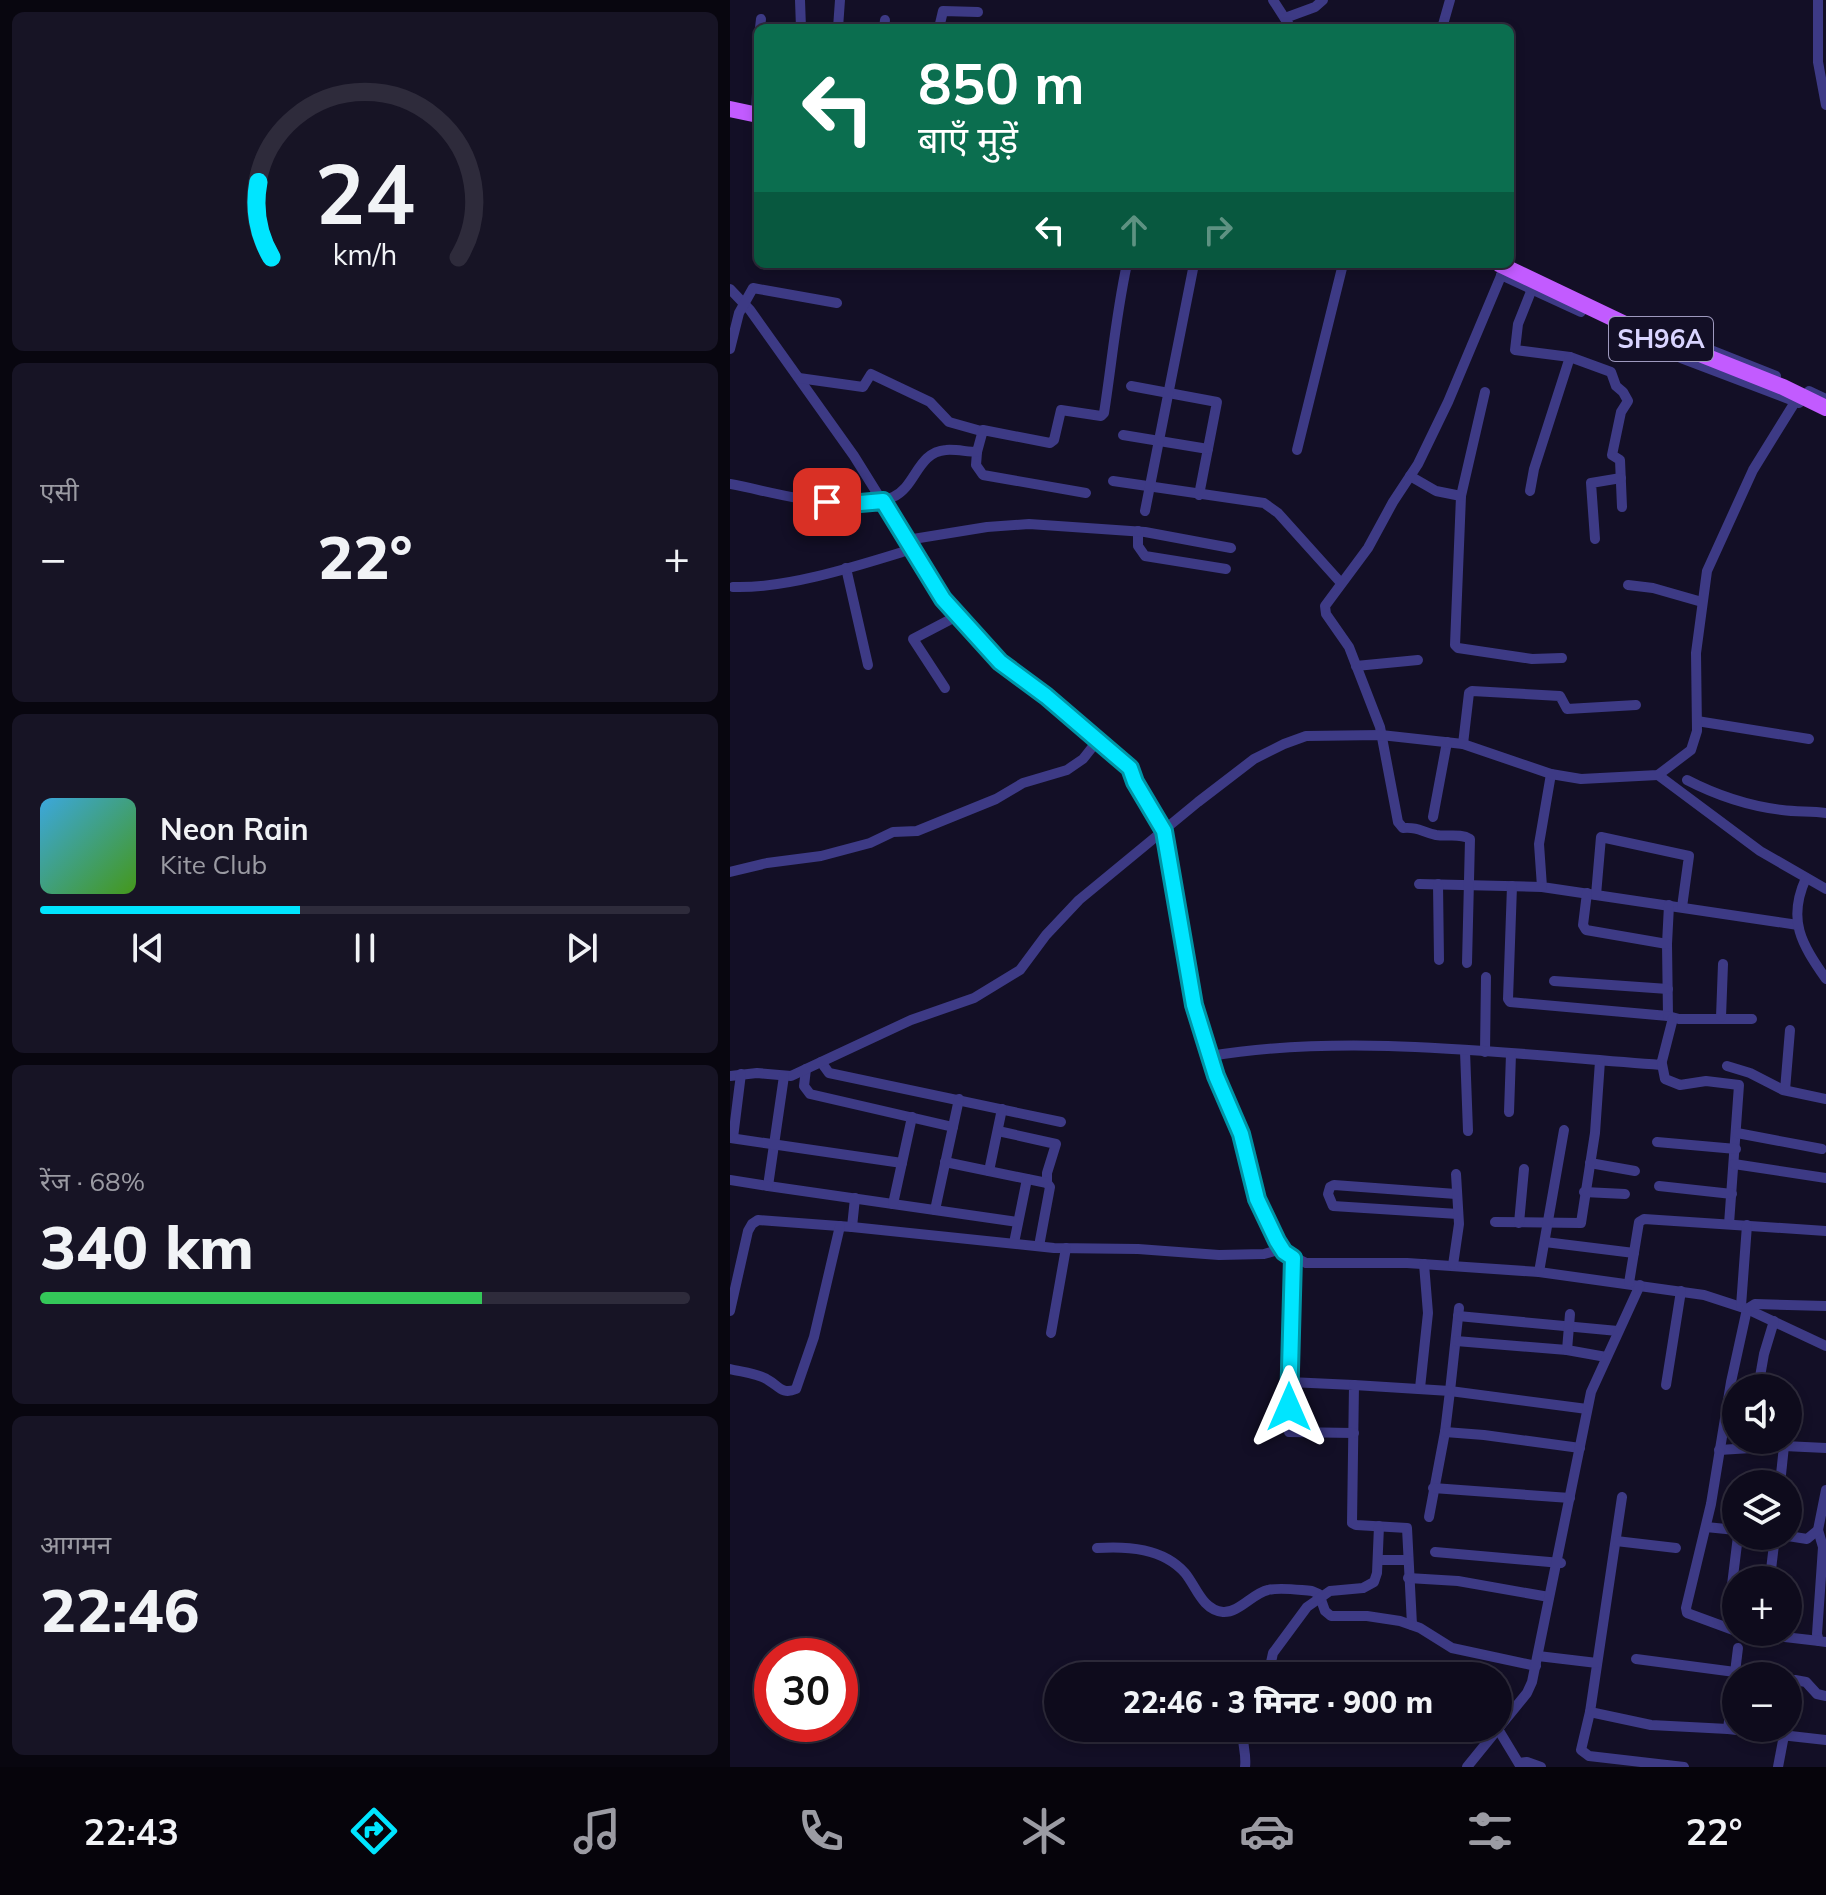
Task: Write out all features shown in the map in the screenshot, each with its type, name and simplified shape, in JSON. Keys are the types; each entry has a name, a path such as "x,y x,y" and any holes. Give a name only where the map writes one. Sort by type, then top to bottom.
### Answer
{"main road":[{"path":"730,109 754,114"},
{"name":"SH96A","path":"1508,268 1627,325 1783,387 1826,400"}],"street":[{"path":"800,0 801,24"},
{"path":"838,24 840,0"},
{"path":"1273,0 1288,23 1323,0"},
{"path":"1443,24 1450,0"},
{"path":"1818,0 1818,62 1826,105"},
{"path":"940,24 943,11 978,12"},
{"path":"799,378 863,387 871,374 930,402 949,422 1050,443 1054,440 1061,410 1103,415 1115,319 1126,268"},
{"path":"1145,511 1193,268"},
{"path":"1297,450 1342,268"},
{"path":"1467,963 1469,837 1438,835 1417,827 1403,828 1398,822 1381,735 1356,666 1343,637 1325,610 1326,603 1368,548 1410,476 1448,402 1503,268"},
{"path":"1506,268 1532,289 1681,358 1826,415"},
{"path":"1509,268 1758,368 1826,400"},
{"path":"730,349 739,313 755,288 837,303"},
{"path":"730,289 745,304 799,378 957,616 1000,662 1130,768 1164,831 1194,1005 1210,1056 1241,1134 1257,1199 1282,1249 1306,1263 1453,1265 1539,1272 1704,1295 1744,1308 1826,1346"},
{"path":"1532,289 1521,314 1515,350 1570,357 1611,372 1616,386 1626,396 1628,401 1621,412 1612,455 1620,460 1622,507"},
{"path":"1530,491 1534,469 1570,357"},
{"path":"1131,386 1217,402 1199,495"},
{"path":"902,1163 731,1138 736,1075 757,1073 784,1076 806,1069 911,1020 964,1003 1009,978 1025,964 1046,935 1079,900 1254,759 1306,736 1381,735 1463,744 1551,774 1581,779 1658,775 1691,750 1697,721 1696,653 1702,602 1712,559 1753,470 1804,389"},
{"path":"1485,392 1461,496 1456,646 1507,656 1562,658"},
{"path":"981,431 976,465 983,475 1086,493"},
{"path":"1123,435 1208,449"},
{"path":"730,484 827,502 883,501 907,488 920,465 935,453 946,450 977,452"},
{"path":"1410,476 1436,491 1461,496"},
{"path":"1595,539 1591,483 1621,478"},
{"path":"1113,481 1264,503 1341,583"},
{"path":"733,587 765,586 846,568 910,545 987,527 1029,524 1138,531 1231,548"},
{"path":"1138,531 1138,546 1145,556 1226,569"},
{"path":"846,568 868,665"},
{"path":"1628,585 1653,588 1702,602"},
{"path":"945,688 913,639 957,616"},
{"path":"1356,666 1418,660"},
{"path":"1463,744 1469,693 1472,691 1560,696 1567,709 1636,705"},
{"path":"1697,721 1809,739"},
{"path":"730,872 767,863 821,856 870,843 893,832 923,829 996,799 1023,783 1067,770 1083,759 1098,740"},
{"path":"1433,817 1447,742"},
{"path":"1686,754 1689,767 1687,780 1695,803"},
{"path":"1542,887 1539,844 1551,774"},
{"path":"1658,775 1760,851 1826,889"},
{"path":"1678,790 1687,780"},
{"path":"1687,780 1705,789 1757,805 1826,813"},
{"path":"1667,944 1586,930 1583,925 1601,837 1689,856 1682,907"},
{"path":"1806,878 1796,903 1798,925 1803,944 1826,979"},
{"path":"1419,884 1542,887 1798,925"},
{"path":"1438,884 1439,960"},
{"path":"1512,886 1509,1002 1670,1017 1752,1019"},
{"path":"1669,905 1670,1017 1662,1064 1665,1079 1673,1084 1706,1081 1738,1084 1729,1224"},
{"path":"1721,1017 1723,964"},
{"path":"1485,1052 1486,977"},
{"path":"1554,981 1668,989"},
{"path":"1785,1090 1790,1030"},
{"path":"1210,1056 1273,1047 1384,1046 1662,1064"},
{"path":"1465,1051 1468,1131"},
{"path":"1509,1112 1511,1054"},
{"path":"1495,1222 1581,1223 1600,1061"},
{"path":"821,1062 829,1073 1061,1122"},
{"path":"1727,1066 1785,1090 1826,1099"},
{"path":"806,1069 804,1086 810,1094 953,1127"},
{"path":"768,1186 784,1076"},
{"path":"935,1210 959,1099"},
{"path":"989,1171 1002,1109"},
{"path":"888,1206 912,1117"},
{"path":"1539,1272 1564,1130"},
{"path":"998,1131 1056,1144 1047,1173 1039,1246"},
{"path":"1737,1133 1822,1149"},
{"path":"1657,1142 1736,1149"},
{"path":"945,1162 1048,1184"},
{"path":"1590,1163 1635,1171"},
{"path":"1734,1164 1826,1178"},
{"path":"1519,1223 1524,1169"},
{"path":"1453,1265 1459,1232 1456,1174"},
{"path":"1014,1243 1027,1179"},
{"path":"730,1180 855,1198 888,1206 1018,1222"},
{"path":"1023,1198 1048,1184"},
{"path":"1456,1194 1334,1185 1328,1194 1333,1206 1458,1214"},
{"path":"1659,1186 1732,1194"},
{"path":"1584,1192 1625,1194"},
{"path":"852,1227 855,1198"},
{"path":"1512,1712 1527,1693 1537,1661 1591,1392 1635,1284 1634,1253 1639,1222 1644,1219 1826,1231"},
{"path":"730,1311 748,1231 754,1222 852,1227 1066,1248 1249,1255 1282,1249"},
{"path":"1722,1625 1687,1613 1689,1589 1706,1527 1744,1308 1747,1225"},
{"path":"730,1369 768,1379 783,1390 796,1389 814,1337 840,1226"},
{"path":"1545,1242 1634,1253"},
{"path":"1051,1333 1066,1248"},
{"path":"1293,1258 1289,1432 1354,1433"},
{"path":"1420,1388 1428,1313 1424,1264"},
{"path":"1666,1385 1681,1291"},
{"path":"1744,1308 1755,1304 1826,1306"},
{"path":"1429,1517 1445,1432 1459,1312 1618,1331"},
{"path":"1567,1350 1570,1314"},
{"path":"1760,1374 1774,1321"},
{"path":"1456,1341 1567,1350 1606,1357"},
{"path":"1290,1384 1420,1388 1587,1409"},
{"path":"1354,1385 1352,1523 1407,1528 1412,1625"},
{"path":"1445,1432 1580,1448"},
{"path":"1802,1447 1826,1448"},
{"path":"1433,1488 1570,1498"},
{"path":"1823,1641 1817,1634 1823,1582 1821,1524 1826,1490"},
{"path":"1622,1497 1590,1712 1581,1750 1584,1754 1684,1767"},
{"path":"1802,1538 1807,1539 1821,1524"},
{"path":"1271,1662 1273,1653 1304,1610 1320,1597 1335,1589 1363,1588 1376,1578 1379,1526"},
{"path":"1706,1527 1722,1529"},
{"path":"1616,1541 1676,1548"},
{"path":"1097,1548 1121,1547 1160,1555 1185,1574 1205,1602 1223,1612 1270,1589 1312,1591 1320,1597 1325,1611 1331,1616 1367,1616 1412,1625 1452,1648 1537,1661 1597,1663"},
{"path":"1435,1552 1559,1563"},
{"path":"1378,1560 1408,1560"},
{"path":"1408,1578 1458,1581 1549,1597"},
{"path":"1802,1639 1823,1641"},
{"path":"1736,1662 1738,1648"},
{"path":"1636,1659 1722,1670"},
{"path":"1802,1681 1817,1694 1826,1696"},
{"path":"1590,1712 1651,1725 1722,1729"},
{"path":"1802,1735 1826,1740"},
{"path":"1243,1742 1245,1767"},
{"path":"1467,1767 1487,1742"},
{"path":"1506,1742 1520,1765 1527,1762 1541,1767"},
{"path":"1778,1767 1783,1742"}],"route":[{"path":"827,502 863,504 883,501 943,599 957,616 1025,684 1046,696 1130,768 1164,831 1194,1005 1216,1076 1241,1134 1257,1199 1277,1241 1284,1252 1293,1258 1289,1407"}]}
